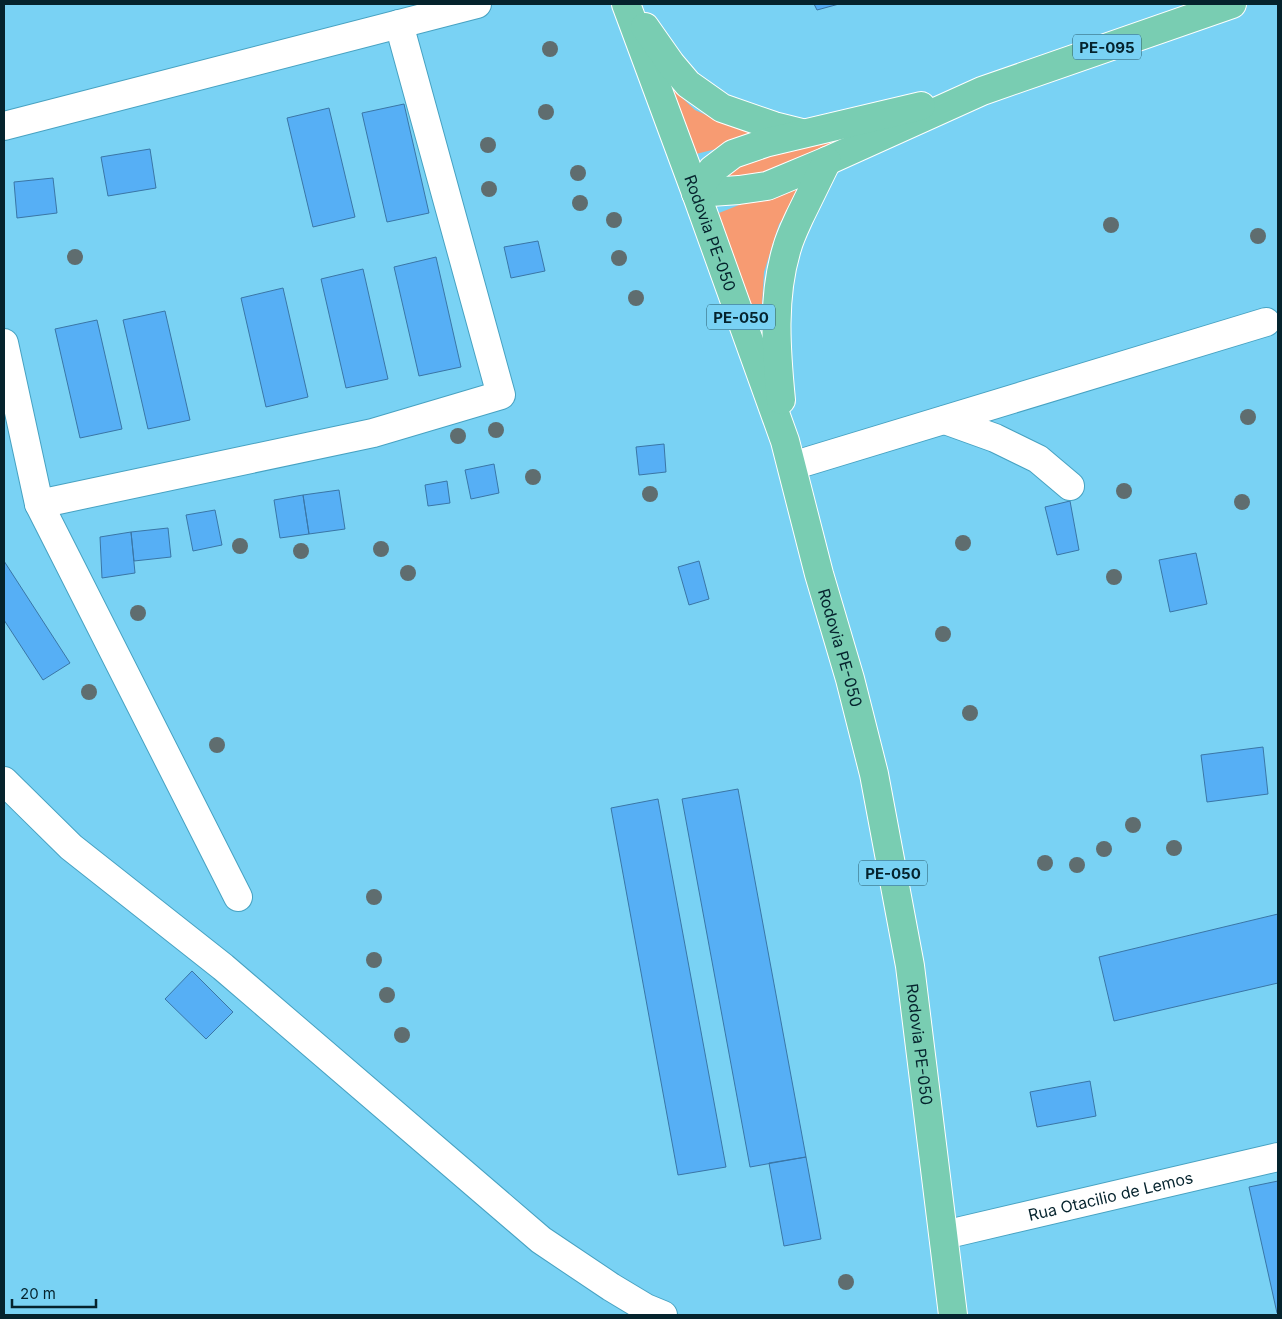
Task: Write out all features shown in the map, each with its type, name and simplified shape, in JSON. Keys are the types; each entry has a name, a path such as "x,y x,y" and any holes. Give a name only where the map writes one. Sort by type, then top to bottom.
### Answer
{"main road":[{"path":"627,4 688,84 722,108 803,134"},
{"name":"Rodovia PE-050","path":"627,4 788,454 874,774 910,966 954,1315"},
{"name":"PE-095","path":"827,161 982,91 1232,4"},
{"path":"696,193 712,170 732,154 765,143 982,91"},
{"path":"696,193 767,186 827,161"},
{"path":"788,454 777,356 779,286 792,234 827,161"}],"street":[{"path":"4,126 477,4"},
{"path":"39,504 373,434 501,395 399,24"},
{"path":"788,454 944,420 1266,322"},
{"path":"4,343 39,504 238,897"},
{"path":"944,420 995,438 1038,459 1070,486"},
{"path":"5,784 72,847 223,967 541,1240 611,1287 646,1308 663,1315"},
{"name":"Rua Otacilio de Lemos","path":"944,1235 1278,1157"}],"shaded area":[{"path":"666,83 695,110 730,126 776,134 696,154"},
{"path":"916,114 753,180 728,178 727,166"},
{"path":"821,172 779,224 764,272 760,336 714,215"}],"building":[{"path":"814,4 839,4 817,10"},
{"path":"404,104 429,213 387,222 362,113"},
{"path":"329,108 355,217 313,227 287,118"},
{"path":"150,149 156,188 108,196 101,157"},
{"path":"53,178 57,213 17,218 14,182"},
{"path":"538,241 545,271 511,278 504,247"},
{"path":"436,257 461,367 419,376 394,267"},
{"path":"363,269 388,379 346,388 321,279"},
{"path":"283,288 308,397 266,407 241,298"},
{"path":"165,311 190,420 148,429 123,320"},
{"path":"97,320 122,429 80,438 55,329"},
{"path":"664,444 666,472 639,475 636,447"},
{"path":"494,464 499,493 471,499 465,470"},
{"path":"447,481 450,503 428,506 425,485"},
{"path":"339,490 345,529 309,534 303,495"},
{"path":"303,495 309,534 280,538 274,500"},
{"path":"1070,501 1079,550 1057,555 1045,507"},
{"path":"215,510 222,545 193,551 186,515"},
{"path":"168,528 171,557 134,561 131,532"},
{"path":"131,532 135,573 102,578 100,537"},
{"path":"1196,553 1207,604 1170,612 1159,560"},
{"path":"4,561 70,663 43,680 4,620"},
{"path":"699,561 709,599 689,605 678,567"},
{"path":"1263,747 1268,794 1207,802 1201,755"},
{"path":"738,789 806,1157 750,1167 682,799"},
{"path":"658,799 726,1167 678,1175 611,808"},
{"path":"1278,914 1278,983 1114,1021 1099,957"},
{"path":"192,971 233,1012 206,1039 165,999"},
{"path":"1090,1081 1096,1116 1037,1127 1030,1092"},
{"path":"806,1157 821,1239 784,1246 769,1163"},
{"path":"1278,1181 1278,1312 1277,1313 1249,1187"}]}
